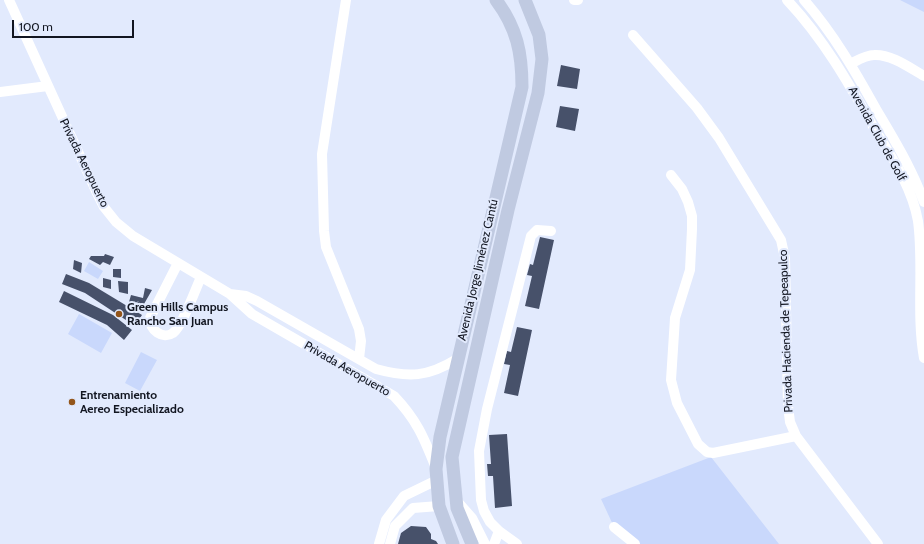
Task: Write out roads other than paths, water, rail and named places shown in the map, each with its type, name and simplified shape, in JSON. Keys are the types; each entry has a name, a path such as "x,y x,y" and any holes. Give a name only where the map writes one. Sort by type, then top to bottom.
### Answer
{"main road":[{"name":"Avenida Jorge Jiménez Cantú","path":"453,544 440,506 436,474 440,437 457,359 522,87 522,60 515,34 505,12 496,0"},
{"name":"Avenida Jorge Jiménez Cantú","path":"472,544 457,508 452,457 504,225 538,93 541,71 539,35 525,0"}],"street":[{"name":"Privada Aeropuerto","path":"9,0 104,207 116,222 133,236 230,294 252,314 394,396 408,411 421,431 436,474"},
{"path":"346,0 322,154 324,231 326,247 359,329 361,342 359,359"},
{"name":"Avenida Club de Golf","path":"787,0 814,31 838,66 896,164 921,220 924,358"},
{"name":"Avenida Club de Golf","path":"804,0 830,32 850,64 907,162 924,202"},
{"name":"Privada Hacienda de Tepeapulco","path":"632,35 708,123 730,154 781,240 785,258 788,406 790,422 796,436 878,544"},
{"path":"850,64 875,54 886,57 924,76"},
{"path":"0,92 48,86"},
{"path":"671,175 682,189 692,216 690,270 675,318 671,380 677,403 698,444 706,452 713,453 796,436"},
{"path":"517,544 504,538 490,522 481,500 480,439 531,236 537,230 551,231"},
{"path":"178,263 150,318 151,326 157,333 168,335 174,332 182,321 201,277"},
{"name":"Privada Aeropuerto","path":"230,294 246,296 257,301 376,369 388,372 418,375 439,370 457,359"},
{"path":"379,544 386,520 404,496 436,474"},
{"path":"457,501 472,518 485,544"},
{"path":"390,544 395,526 414,508 440,506"},
{"path":"614,527 635,544"},
{"path":"494,544 504,538"}],"place":[{"name":"Green Hills Campus Rancho San Juan","path":"119,314"},
{"name":"Entrenamiento Aereo Especializado","path":"72,402"}]}
